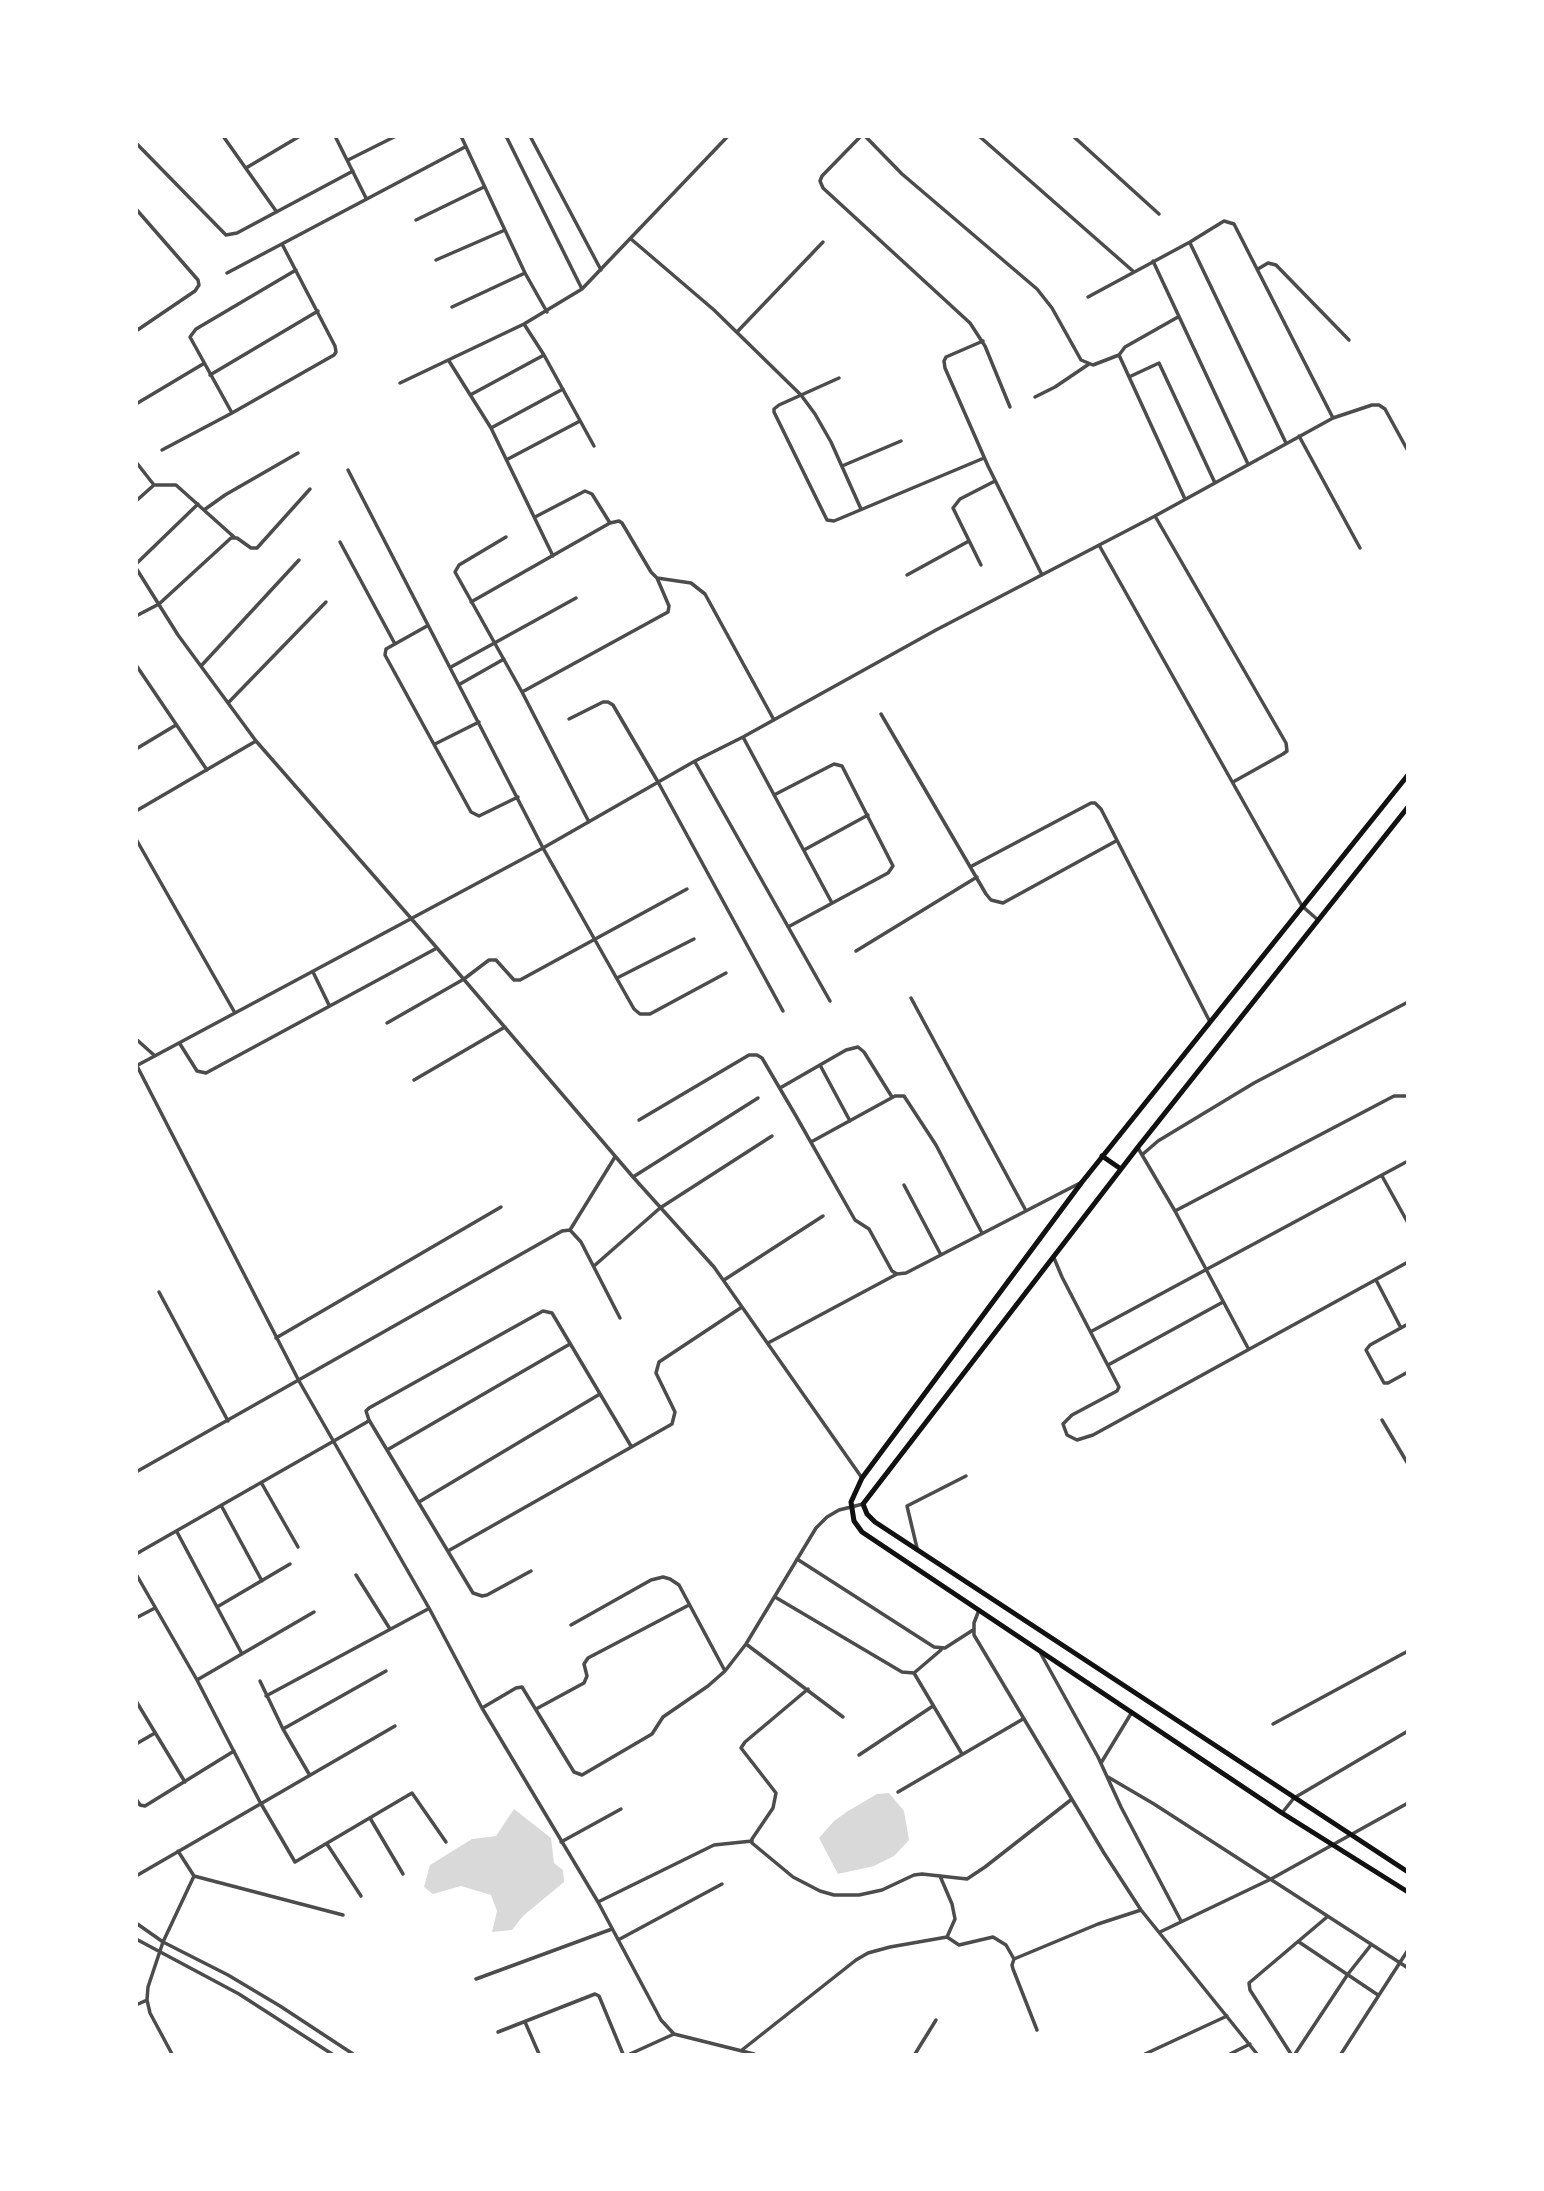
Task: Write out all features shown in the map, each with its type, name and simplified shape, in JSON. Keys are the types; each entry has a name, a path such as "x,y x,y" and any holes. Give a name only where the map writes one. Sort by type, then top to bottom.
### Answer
{"main road":[{"path":"1408,775 1082,1182 862,1478 851,1502 854,1521 862,1532 1282,1813 1408,1892"},
{"path":"1408,807 1138,1147 863,1504 867,1514 875,1522 1408,1872"},
{"path":"1102,1156 1121,1169"},
{"path":"1054,1660 1064,1646"}],"street":[{"path":"223,136 276,211"},
{"path":"246,168 300,136"},
{"path":"335,136 366,198"},
{"path":"461,136 525,273 547,312"},
{"path":"506,136 582,289"},
{"path":"530,136 601,270"},
{"path":"400,383 524,324 582,289 728,136"},
{"path":"1010,407 983,341 970,323 823,188 820,181 822,176 863,136 902,174 1037,289 1052,308 1081,360 1099,364 1119,355 1125,347 1178,317"},
{"path":"979,136 1134,272"},
{"path":"1073,136 1159,214"},
{"path":"347,160 393,137"},
{"path":"136,144 226,235 237,233 353,171"},
{"path":"227,273 465,147"},
{"path":"416,220 484,187"},
{"path":"136,209 199,285 195,291 136,331"},
{"path":"1088,297 1190,242 1223,221 1229,221 1238,229 1333,418"},
{"path":"436,260 505,230"},
{"path":"631,239 737,332 801,395 815,414 861,509"},
{"path":"737,332 824,242"},
{"path":"1190,242 1286,443"},
{"path":"162,450 334,355 335,346 282,244"},
{"path":"1153,261 1248,464"},
{"path":"1258,269 1268,263 1276,265 1349,340"},
{"path":"232,413 190,342 193,332 296,270"},
{"path":"452,307 525,273"},
{"path":"210,375 318,311"},
{"path":"524,324 594,446"},
{"path":"983,341 946,356 944,360 984,458 1042,575"},
{"path":"471,395 544,355"},
{"path":"1119,355 1185,499"},
{"path":"449,361 508,459 553,556"},
{"path":"1129,377 1156,363 1161,366 1215,483"},
{"path":"136,404 203,364"},
{"path":"1035,397 1090,364"},
{"path":"839,378 774,409 825,518 834,521 984,458"},
{"path":"491,428 563,389"},
{"path":"754,2054 674,2034 660,2020 598,1902 482,1708 429,1608 299,1381 137,1066 543,848 695,761 1333,418 1379,405 1385,409 1408,450"},
{"path":"508,459 580,421"},
{"path":"1298,436 1360,548"},
{"path":"1401,439 1408,436"},
{"path":"842,466 901,441"},
{"path":"204,510 298,453"},
{"path":"136,462 155,485"},
{"path":"348,470 543,848 634,1009 645,1015 726,973"},
{"path":"981,565 953,508 954,503 995,481"},
{"path":"136,501 155,485 176,485 234,537 251,548 257,548 310,489"},
{"path":"535,517 585,491 592,494 610,523"},
{"path":"198,505 136,566 201,666 256,741 724,1280 862,1478"},
{"path":"1155,516 1286,743 1287,751 1283,754 1233,782"},
{"path":"471,602 610,523 619,521 657,578 669,606 668,612 522,692"},
{"path":"136,616 159,604 234,537"},
{"path":"506,537 455,569 589,822"},
{"path":"907,575 969,541"},
{"path":"340,542 396,644"},
{"path":"1099,545 1302,906 1318,920"},
{"path":"201,666 299,560"},
{"path":"657,578 691,583 705,594 774,720"},
{"path":"451,667 576,598"},
{"path":"228,703 326,602"},
{"path":"427,626 386,649 384,655 471,812 484,815 518,797"},
{"path":"460,684 504,659"},
{"path":"136,665 207,771"},
{"path":"569,719 597,704 608,702 613,705 783,1011"},
{"path":"881,714 991,900 1003,903 1116,841"},
{"path":"435,744 479,722"},
{"path":"136,749 176,725"},
{"path":"743,737 832,903"},
{"path":"136,811 256,741"},
{"path":"695,761 830,1001"},
{"path":"774,795 834,764 839,764 845,769 893,866 888,873 788,927"},
{"path":"970,867 1095,803 1101,809 1210,1022"},
{"path":"804,850 868,815"},
{"path":"136,839 235,1013"},
{"path":"856,951 976,877"},
{"path":"387,1023 464,979 493,959 514,979 520,981 687,889"},
{"path":"617,978 694,939"},
{"path":"180,1044 197,1071 206,1073 437,948"},
{"path":"313,972 329,1005"},
{"path":"911,998 1025,1209"},
{"path":"1143,1154 1158,1141 1254,1083 1408,1002"},
{"path":"414,1080 505,1027"},
{"path":"136,1039 155,1056"},
{"path":"780,1088 851,1048 858,1047 864,1052 892,1097"},
{"path":"639,1120 753,1054 762,1058 855,1220 869,1229 892,1271 897,1274"},
{"path":"820,1065 850,1121"},
{"path":"811,1142 892,1097 904,1096 936,1145 982,1233"},
{"path":"1175,1211 1394,1096 1408,1096"},
{"path":"632,1177 758,1098"},
{"path":"594,1266 660,1208 772,1136"},
{"path":"1138,1147 1248,1348"},
{"path":"570,1230 615,1157"},
{"path":"1091,1331 1408,1161"},
{"path":"1382,1176 1408,1223"},
{"path":"768,1343 897,1274 906,1273 1025,1209 1082,1182"},
{"path":"904,1185 941,1255"},
{"path":"276,1338 501,1206"},
{"path":"724,1280 823,1216"},
{"path":"570,1230 581,1242 620,1318"},
{"path":"136,1472 562,1231 570,1230"},
{"path":"1054,1256 1062,1277 1118,1384 1118,1389 1066,1419 1063,1427 1071,1438 1084,1439 1408,1262"},
{"path":"1376,1280 1401,1328"},
{"path":"159,1292 228,1421"},
{"path":"1108,1365 1223,1302"},
{"path":"448,1551 668,1427 675,1418 675,1412 656,1373 659,1362 743,1306"},
{"path":"531,1571 487,1595 477,1595 369,1420 366,1412 369,1408 538,1312 548,1311 552,1313 631,1446"},
{"path":"1408,1324 1370,1345 1366,1353 1384,1383 1408,1372"},
{"path":"387,1450 571,1344"},
{"path":"419,1502 600,1394"},
{"path":"136,1554 262,1484 369,1420"},
{"path":"1382,1420 1408,1464"},
{"path":"918,1550 907,1506 966,1476"},
{"path":"262,1484 298,1547"},
{"path":"482,1708 519,1686 524,1689 574,1772 582,1775 652,1734 663,1717 725,1671 746,1644 816,1528 827,1517 863,1504"},
{"path":"222,1507 262,1581"},
{"path":"177,1532 242,1654"},
{"path":"797,1559 934,1647 943,1648"},
{"path":"217,1607 290,1564"},
{"path":"136,1574 197,1680 260,1802 295,1862 412,1793 446,1842"},
{"path":"356,1575 390,1629"},
{"path":"571,1625 663,1577 675,1581 725,1671"},
{"path":"774,1597 902,1672 914,1672 943,1648 972,1630 979,1611"},
{"path":"536,1709 584,1683 587,1676 584,1664 589,1658 690,1605"},
{"path":"136,1618 155,1608"},
{"path":"266,1696 429,1608"},
{"path":"197,1680 314,1612"},
{"path":"972,1630 1104,1853 1141,1910 1258,2054"},
{"path":"746,1644 843,1717"},
{"path":"1038,1648 1101,1763 1181,1921"},
{"path":"1273,1724 1408,1651"},
{"path":"283,1729 386,1671"},
{"path":"914,1672 962,1754"},
{"path":"260,1681 309,1774"},
{"path":"752,1841 773,1808 776,1793 742,1751 742,1745 808,1689"},
{"path":"136,1701 185,1782"},
{"path":"859,1755 933,1706"},
{"path":"1101,1763 1132,1712"},
{"path":"898,1792 1023,1718"},
{"path":"136,1875 395,1726"},
{"path":"1282,1813 1294,1797 1408,1731"},
{"path":"136,1744 155,1733"},
{"path":"136,1799 145,1806 234,1751"},
{"path":"1108,1777 1408,1968"},
{"path":"752,1841 754,1846 806,1885 834,1895 859,1895 882,1890 914,1875 967,1879 1072,1798"},
{"path":"1160,1933 1271,1879 1408,1803"},
{"path":"561,1842 621,1809"},
{"path":"370,1818 403,1874"},
{"path":"598,1902 714,1845 752,1841"},
{"path":"327,1844 361,1896"},
{"path":"177,1851 194,1876 343,1915"},
{"path":"172,2054 150,2013 148,1987 163,1942 194,1876"},
{"path":"940,1876 953,1904 955,1919 947,1937"},
{"path":"618,1940 722,1884"},
{"path":"1014,1959 1098,1924 1141,1910"},
{"path":"1327,1917 1252,1979 1249,1986 1293,2054 1371,1945"},
{"path":"136,1923 163,1942 281,2006 352,2054"},
{"path":"476,1979 612,1929"},
{"path":"742,2050 868,1953 947,1937 959,1945 993,1937 1006,1945 1014,1959 1013,1969 1037,2031"},
{"path":"136,1939 239,1994 332,2054"},
{"path":"1298,1942 1378,1995"},
{"path":"1342,2054 1408,1950"},
{"path":"498,2032 596,1994 623,2054"},
{"path":"136,2005 147,2000"},
{"path":"1145,2054 1227,2016"},
{"path":"915,2054 936,2020"},
{"path":"525,2022 539,2054"},
{"path":"630,2054 674,2034"},
{"path":"1230,2054 1250,2045"},
{"path":"1157,2049 1160,2054"}],"shaded area":[{"path":"889,1793 904,1811 909,1840 894,1856 874,1866 838,1874 819,1838 834,1821 848,1811 877,1794"},
{"path":"514,1809 551,1838 554,1863 563,1870 564,1882 523,1916 512,1930 492,1932 497,1911 491,1895 461,1886 433,1894 424,1887 430,1865 472,1839 496,1836"}]}
